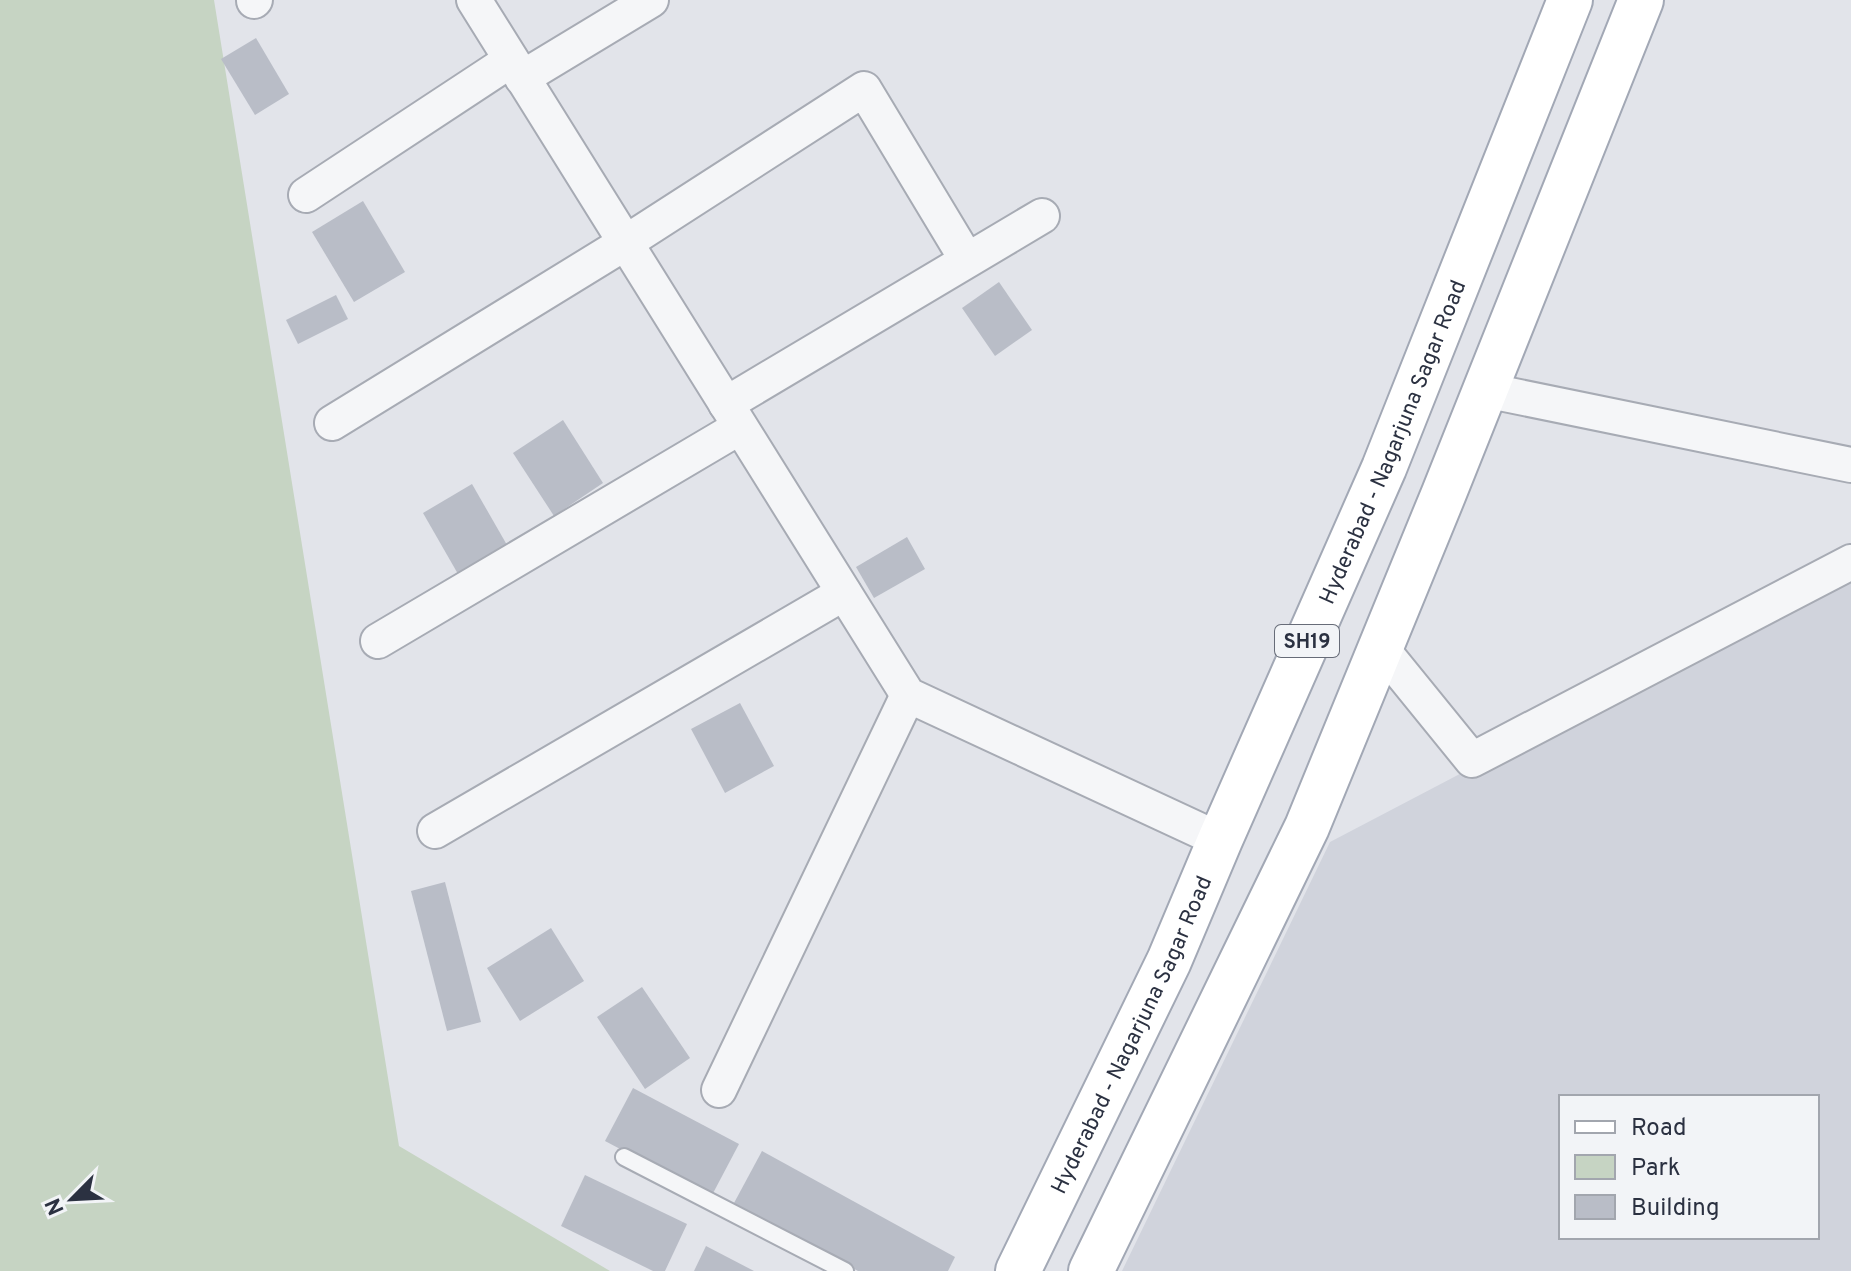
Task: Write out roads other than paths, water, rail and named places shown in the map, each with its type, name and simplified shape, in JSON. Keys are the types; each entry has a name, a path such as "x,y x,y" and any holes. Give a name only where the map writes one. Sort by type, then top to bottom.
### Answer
{"main road":[{"name":"Hyderabad - Nagarjuna Sagar Road","path":"1018,1271 1169,961 1384,468 1570,0"},
{"path":"1091,1271 1307,827 1641,0"}],"street":[{"path":"474,0 908,695 1220,840"},
{"path":"306,195 517,69 651,0"},
{"path":"332,423 625,243 864,89 967,260"},
{"path":"378,641 733,416 967,260 1042,216"},
{"path":"1485,390 1851,465"},
{"path":"1381,648 1472,760 1851,562"},
{"path":"435,831 844,593"},
{"path":"719,1090 908,695"}],"lane":[{"path":"624,1157 845,1271"}]}
